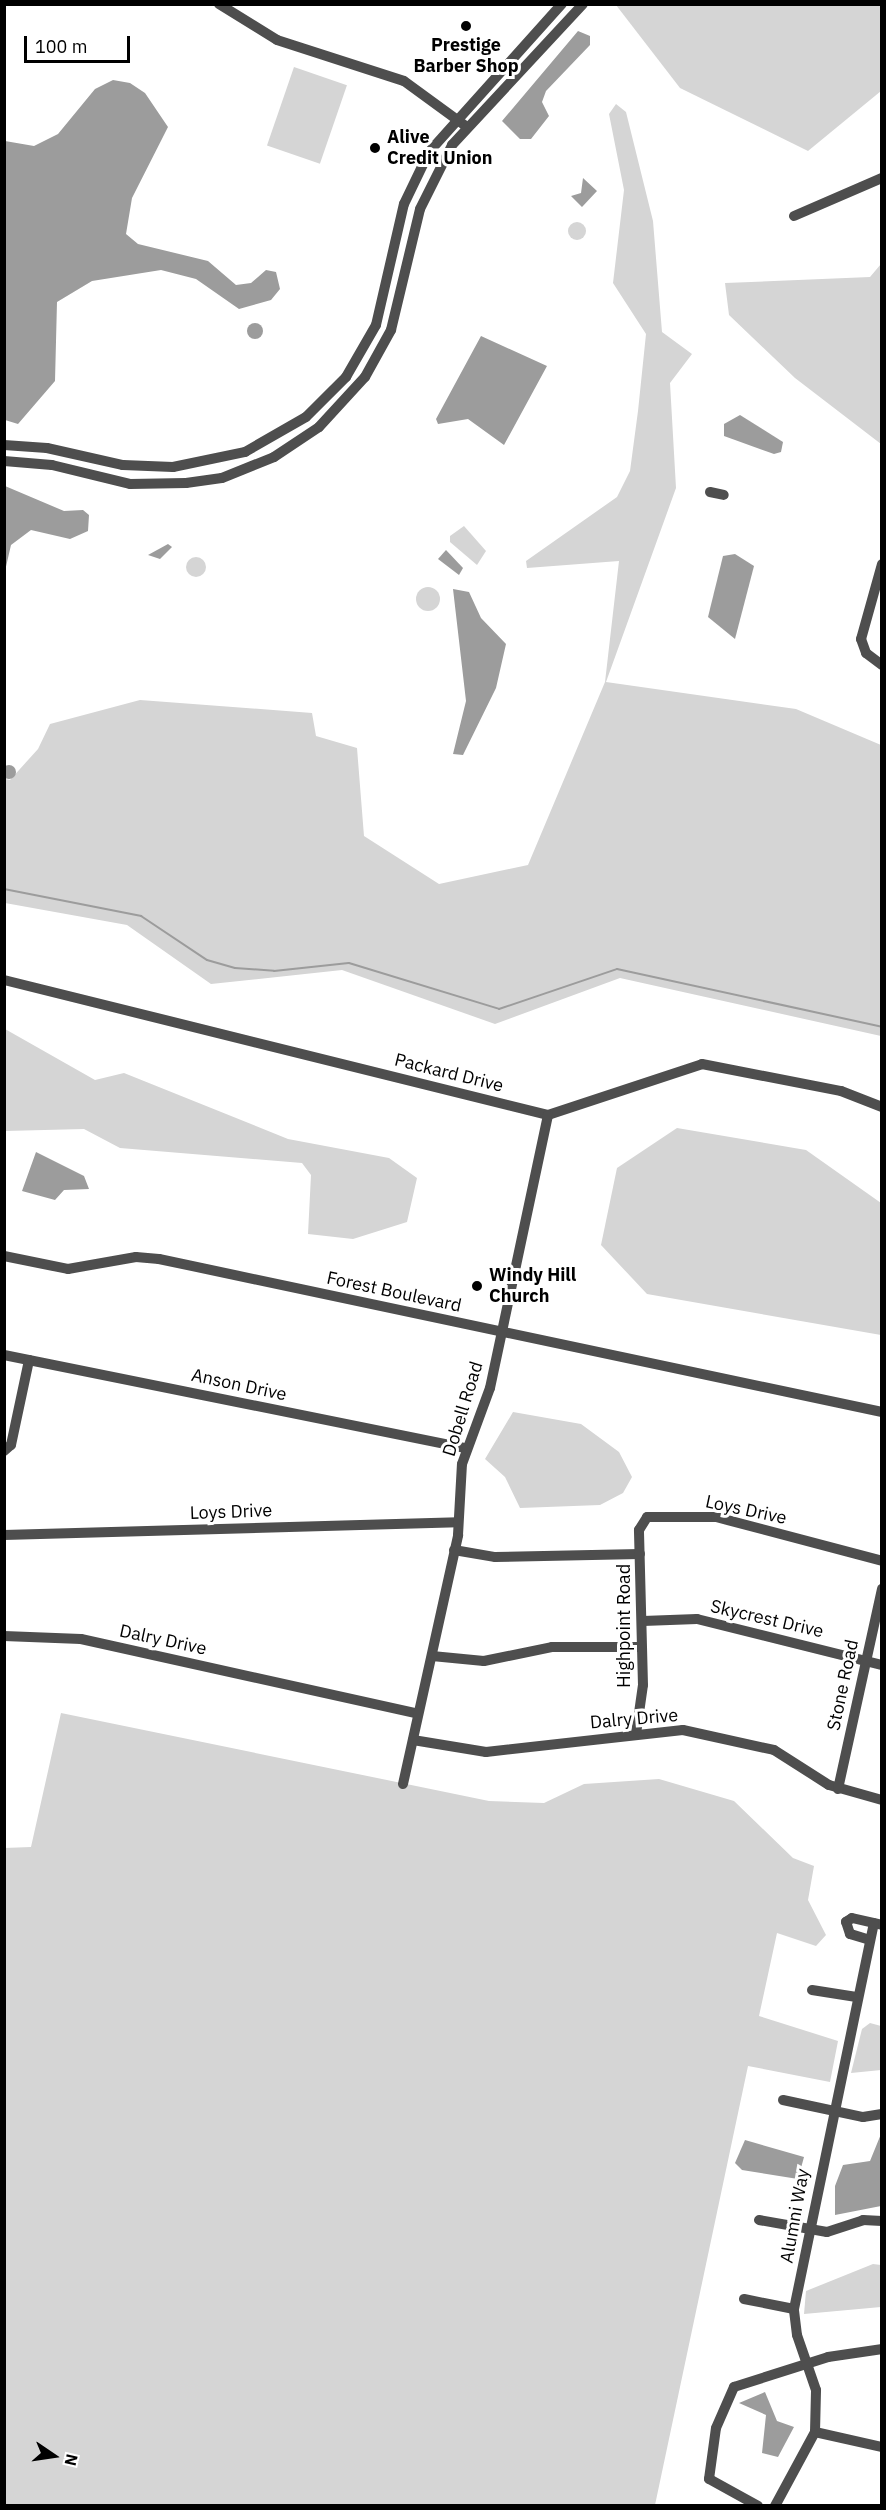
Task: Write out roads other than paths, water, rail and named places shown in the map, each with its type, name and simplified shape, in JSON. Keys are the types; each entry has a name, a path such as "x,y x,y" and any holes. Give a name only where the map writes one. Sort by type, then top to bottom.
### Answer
{"street":[{"path":"219,4 277,40 404,81 466,127"},
{"path":"4,445 47,448 123,465 165,468 225,459 306,417 346,376 376,325 406,198 429,152 455,117 562,4"},
{"path":"4,461 52,465 120,482 161,486 222,478 274,457 316,429 328,419 365,377 391,330 426,194 466,127 583,5"},
{"path":"794,216 882,178"},
{"path":"318,407 328,419"},
{"path":"306,417 316,429"},
{"path":"120,482 123,465"},
{"path":"710,492 724,495"},
{"path":"882,564 868,604 863,647 882,664"},
{"name":"Packard Drive","path":"4,980 548,1115"},
{"path":"548,1115 702,1064 841,1091 882,1107"},
{"name":"Dobell Road","path":"403,1784 454,1550 467,1448 487,1400 548,1115"},
{"name":"Forest Boulevard","path":"4,1256 68,1269 145,1256 882,1412"},
{"name":"Anson Drive","path":"4,1355 467,1448"},
{"path":"7,1450 29,1360"},
{"name":"Loys Drive","path":"640,1554 640,1523 647,1517 709,1515 882,1561"},
{"name":"Loys Drive","path":"4,1535 458,1522"},
{"path":"454,1550 495,1557 640,1554"},
{"name":"Highpoint Road","path":"636,1734 643,1621 640,1554"},
{"name":"Stone Road","path":"838,1789 882,1589"},
{"name":"Skycrest Drive","path":"643,1621 698,1619 882,1665"},
{"name":"Dalry Drive","path":"4,1636 81,1639 418,1713"},
{"path":"432,1656 484,1661 552,1647 641,1647"},
{"name":"Dalry Drive","path":"414,1740 486,1752 677,1730 767,1748 838,1789 882,1800"},
{"path":"870,1940 850,1934 846,1922 852,1918 878,1924"},
{"name":"Alumni Way","path":"775,2505 815,2432 818,2402 794,2309 856,1997 870,1940 878,1924"},
{"path":"812,1990 856,1997"},
{"path":"783,2100 832,2110 882,2114"},
{"path":"759,2220 809,2230 882,2221"},
{"path":"744,2299 794,2309"},
{"path":"758,2505 709,2479 711,2446 730,2393 746,2382 807,2363 882,2349"},
{"path":"815,2432 882,2447"}],"waterway":[{"path":"4,889 141,916 207,960 235,968 274,971 349,963 499,1009 617,969 882,1027"}],"place":[{"name":"Prestige Barber Shop","path":"466,26"},
{"name":"Alive Credit Union","path":"375,148"},
{"name":"Windy Hill Church","path":"477,1286"}]}
